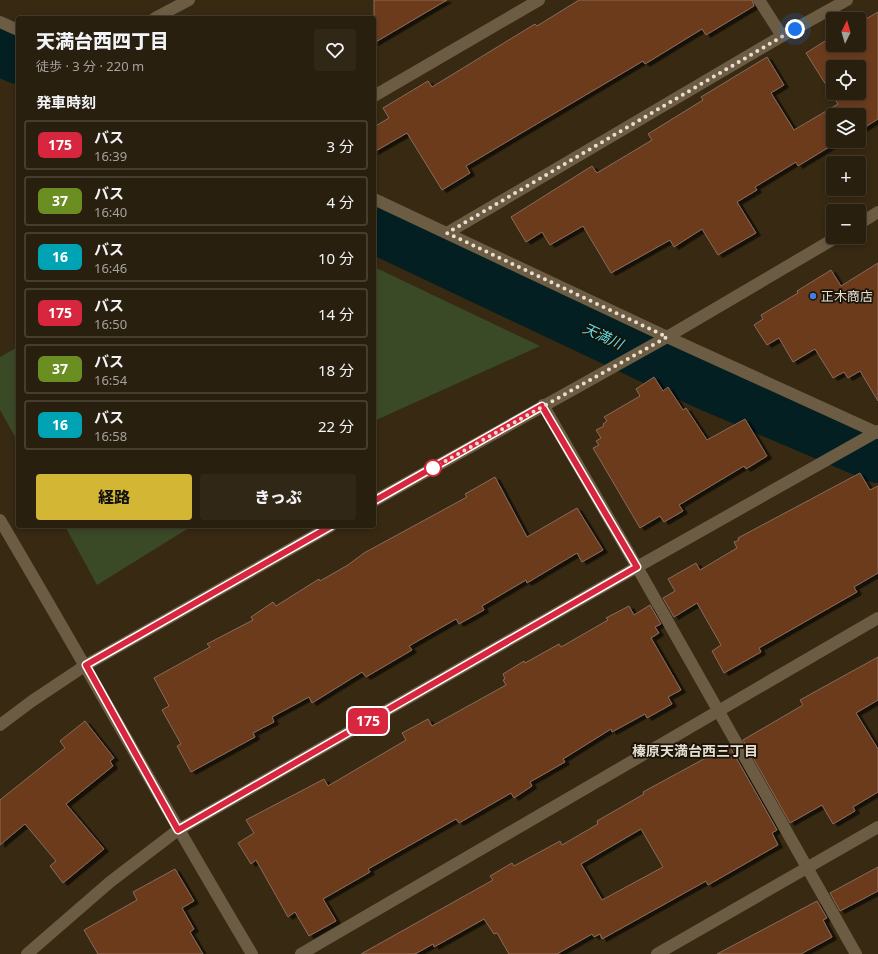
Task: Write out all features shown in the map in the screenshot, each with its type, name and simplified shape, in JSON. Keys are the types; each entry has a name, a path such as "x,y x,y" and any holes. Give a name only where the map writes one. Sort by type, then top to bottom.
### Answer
{"street":[{"path":"159,16 189,0"},
{"path":"376,95 539,0"},
{"path":"759,0 782,36"},
{"path":"447,233 782,36 847,0"},
{"path":"0,22 16,29"},
{"path":"376,200 667,337 877,432"},
{"path":"866,220 878,212"},
{"path":"376,500 667,337 826,243"},
{"path":"542,406 637,567 856,954"},
{"path":"27,954 40,950 110,882 178,830 637,567 877,432"},
{"path":"0,520 86,665 178,830 252,954"},
{"path":"0,725 32,701 86,665 327,528"},
{"path":"301,954 878,618"},
{"path":"657,954 878,827"}],"green space":[{"path":"376,268 540,346 376,420"},
{"path":"16,348 16,438 0,410 0,357"},
{"path":"66,528 189,528 97,585"}],"building":[{"path":"374,0 447,0 376,42 376,16 374,16"},
{"path":"579,0 752,0 754,6 706,35 702,29 645,64 643,61 466,166 470,173 442,190 407,133 376,151 376,126 389,118 383,108 428,81 432,87 535,24 537,26"},
{"path":"878,12 878,119 866,127 866,108 831,108 838,104 835,100 866,100 866,60 826,60 826,85 806,53 826,40 826,52 866,52 866,19"},
{"path":"767,57 784,85 771,93 794,130 826,111 826,148 828,148 798,166 796,162 755,187 757,190 737,202 756,233 718,255 702,229 674,247 670,240 611,273 583,226 550,245 542,232 526,242 511,217 592,166 597,173 652,140 648,134 703,100 701,97"},
{"path":"878,263 878,401 860,371 848,378 844,372 833,378 815,349 793,362 779,338 767,345 754,325 763,319 761,315 798,293 797,291 831,270 841,286"},
{"path":"654,377 663,391 668,387 683,410 686,408 707,440 745,419 767,456 746,469 744,466 679,505 683,511 664,522 660,516 640,528 593,448 599,445 596,441 601,438 596,430 604,426 603,424 607,421 604,417 640,396 636,389"},
{"path":"860,473 870,490 878,486 878,573 854,587 857,592 759,648 761,652 724,673 712,651 721,645 697,603 674,617 663,598 675,591 668,579 696,563 700,570 737,548 734,542 739,540 738,538"},
{"path":"495,477 527,537 577,508 603,550 582,562 577,553 527,583 526,580 482,606 484,610 459,624 456,619 409,646 412,650 366,677 362,672 312,703 309,697 272,717 274,722 253,733 255,737 191,772 177,746 181,744 162,710 169,706 154,678 210,647 207,644 253,620 251,617 273,602 276,606 319,579 320,581 348,565 364,553 467,497 465,494"},
{"path":"650,605 661,624 655,627 659,633 651,638 681,690 668,697 672,704 647,718 645,714 612,732 611,729 563,759 565,762 530,782 532,786 514,798 511,793 459,823 456,819 368,869 370,872 323,899 336,921 309,936 295,912 288,917 256,860 251,864 238,843 254,833 246,820 324,779 328,786 406,740 402,733 428,719 432,726 506,685 503,680 505,679 503,674 524,661 525,663 559,644 561,647 608,620 606,618 629,606 634,615"},
{"path":"878,657 878,700 856,713 878,749 878,792 853,807 855,811 833,824 822,805 790,823 743,740 803,705 800,700"},
{"path":"85,721 114,758 110,761 113,766 66,804 104,849 63,883 50,866 56,861 25,824 0,845 0,800 65,748 60,741"},
{"path":"730,747 777,830 772,833 778,845 708,885 706,881 602,939 600,934 594,937 592,934 557,954 509,954 497,933 494,934 484,919 434,947 433,944 415,954 361,954 493,880 490,876 512,863 514,866 560,841 562,845 598,824 597,821 644,794 643,792 724,748 725,750","holes":["641,829 663,867 602,900 581,864"]},
{"path":"878,867 878,891 840,911 830,893"},
{"path":"175,869 194,901 182,908 194,929 190,932 203,954 98,954 84,930 137,900 133,892"},
{"path":"817,901 827,918 823,920 832,937 801,954 717,954"}],"waterway":[{"name":"天満川","path":"0,51 16,58"},
{"name":"天満川","path":"376,229 704,384 878,458"}],"bus line":[{"name":"175","path":"327,528 86,665 178,830 637,567 542,406 376,500"}],"place":[{"name":"正木商店","path":"813,296"}],"district":[{"name":"榛原天満台西三丁目","path":"695,751"}],"route":[{"path":"433,468 667,337 447,233 795,29"}]}
